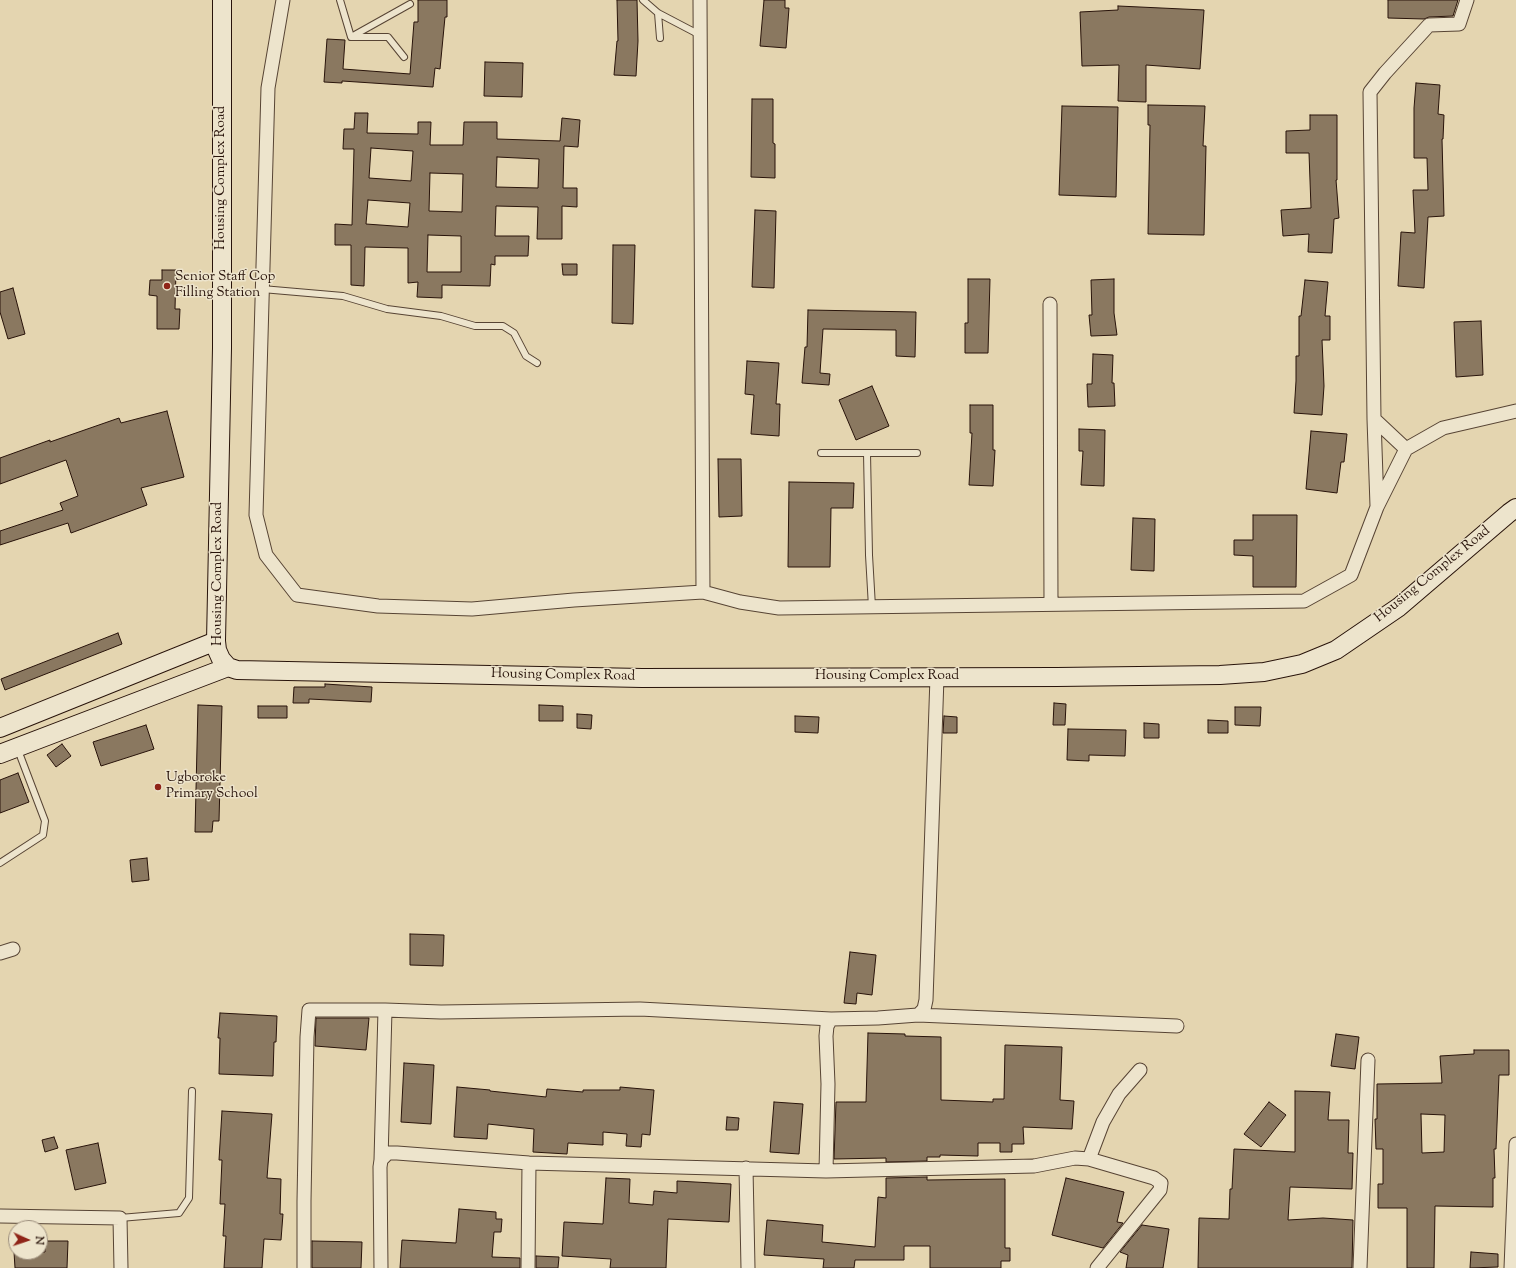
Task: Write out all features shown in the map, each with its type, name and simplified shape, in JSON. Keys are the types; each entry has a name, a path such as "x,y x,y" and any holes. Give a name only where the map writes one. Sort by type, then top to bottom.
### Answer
{"street":[{"name":"Housing Complex Road","path":"222,0 222,348 216,641 219,654 228,667 237,670 634,677 1057,677 1220,675 1264,672 1302,664 1336,650 1399,606 1516,508"},
{"path":"283,0 268,88 256,515 266,555 297,595 378,606 472,609 574,600 703,592 740,602 779,608 1304,601 1351,575 1377,507 1406,449 1443,428 1516,411"},
{"path":"700,0 703,592"},
{"path":"1377,507 1374,420 1370,92 1385,73 1429,25 1459,24 1467,0"},
{"path":"1050,304 1051,604"},
{"path":"1374,420 1406,449"},
{"path":"0,728 216,641"},
{"path":"0,754 228,667"},
{"path":"918,1015 924,1009 926,1000 937,677"},
{"path":"0,953 13,949"},
{"path":"304,1268 307,1037 309,1010 441,1012 640,1009 831,1019 918,1015 1177,1026"},
{"path":"381,1268 380,1167 384,1010"},
{"path":"826,1171 828,1084 826,1036 831,1019"},
{"path":"1360,1268 1368,1060"},
{"path":"1089,1159 1103,1122 1119,1094 1140,1070"},
{"path":"1511,1268 1516,1144"},
{"path":"381,1160 388,1153 397,1153 529,1163 826,1171 1034,1166 1075,1158 1089,1159 1154,1178 1161,1183 1160,1190 1097,1268"},
{"path":"528,1268 529,1163"},
{"path":"746,1168 748,1268"},
{"path":"0,1216 120,1218 121,1268"}],"lane":[{"path":"340,0 351,37"},
{"path":"644,0 658,14 700,35"},
{"path":"351,37 410,4"},
{"path":"658,14 660,38"},
{"path":"351,37 388,37 404,57"},
{"path":"262,289 343,296 387,309 441,316 475,326 503,326 514,333 526,356 537,363"},
{"path":"821,453 917,453"},
{"path":"867,453 869,555 872,607"},
{"path":"0,863 43,835 45,821 17,748"},
{"path":"120,1218 179,1213 189,1198 192,1091"}],"building":[{"path":"418,0 447,0 447,17 445,17 440,69 435,68 433,87 342,81 342,83 324,82 327,39 345,40 343,69 410,74 414,22 418,22"},
{"path":"617,0 637,0 638,41 636,76 614,75 618,41"},
{"path":"764,0 785,0 785,8 789,8 786,48 760,46"},
{"path":"1388,0 1458,0 1453,16 1429,17 1424,19 1388,18"},
{"path":"1118,6 1204,10 1200,69 1146,65 1146,102 1118,101 1119,65 1082,66 1080,12 1118,10"},
{"path":"485,62 523,63 522,97 484,96"},
{"path":"1416,83 1440,85 1438,114 1444,115 1442,139 1444,216 1428,217 1424,288 1398,286 1401,232 1415,233 1413,190 1428,190 1427,158 1414,158 1414,108"},
{"path":"752,99 773,99 775,178 751,177"},
{"path":"1148,105 1205,106 1203,146 1206,146 1204,235 1148,234 1150,125 1148,125"},
{"path":"1062,106 1118,107 1116,197 1059,195"},
{"path":"355,113 368,113 367,133 418,134 418,122 431,122 430,145 463,145 464,122 497,122 497,139 560,141 562,118 580,120 578,147 564,146 563,188 577,188 577,207 562,206 562,239 537,239 538,207 496,206 495,236 529,236 528,256 495,256 495,265 491,264 490,286 442,285 442,298 417,297 418,282 408,283 408,248 365,247 364,286 351,285 351,245 335,245 335,224 352,225 354,149 343,149 344,129 354,129","holes":["371,148 413,151 411,181 369,178","497,157 539,159 538,188 496,187","430,173 463,174 462,212 429,211","368,200 410,203 408,227 366,224","428,235 461,236 461,272 427,272"]},
{"path":"1310,115 1337,115 1336,180 1339,218 1334,219 1332,253 1308,252 1309,234 1283,236 1281,210 1311,208 1309,153 1286,153 1286,131 1310,130"},
{"path":"755,210 776,211 774,288 752,287"},
{"path":"613,245 635,245 633,324 612,323"},
{"path":"562,264 577,264 577,275 563,275"},
{"path":"162,270 176,270 175,309 180,309 179,329 157,329 157,296 149,295 150,280 162,280"},
{"path":"968,279 990,279 988,353 965,353 965,323 968,323"},
{"path":"1114,279 1114,313 1117,335 1091,336 1089,315 1092,315 1091,280"},
{"path":"1305,280 1328,282 1325,316 1330,316 1330,340 1322,340 1324,386 1322,415 1294,413 1296,356 1299,356 1299,316 1301,316"},
{"path":"13,288 25,334 8,339 0,312 0,292"},
{"path":"808,310 916,312 915,357 896,356 896,330 823,329 820,373 830,374 829,385 802,383 805,347 807,347"},
{"path":"1481,321 1483,375 1456,377 1454,322"},
{"path":"1093,354 1113,355 1112,383 1114,383 1115,406 1088,407 1087,384 1092,384"},
{"path":"747,361 779,363 776,404 780,404 779,436 751,434 754,395 745,394"},
{"path":"872,386 889,426 856,440 839,400"},
{"path":"970,405 993,405 993,450 995,450 993,486 969,485 972,433 970,433"},
{"path":"167,411 184,477 141,488 147,505 71,533 68,523 0,545 0,531 63,510 60,503 78,496 66,460 0,484 0,458 119,418 121,423"},
{"path":"1079,429 1105,430 1104,486 1081,485 1083,451 1079,451"},
{"path":"1311,431 1347,434 1344,462 1341,462 1337,493 1306,489"},
{"path":"718,459 741,459 742,516 719,517"},
{"path":"789,482 854,483 853,508 831,508 830,567 788,567"},
{"path":"1253,515 1297,515 1296,587 1253,587 1253,556 1234,555 1234,540 1253,540"},
{"path":"1133,518 1155,519 1154,571 1131,570"},
{"path":"118,633 122,644 5,690 1,679"},
{"path":"325,684 372,687 371,702 309,699 309,703 293,703 294,687 325,687"},
{"path":"1054,703 1066,704 1065,725 1053,725"},
{"path":"198,705 222,706 219,821 213,821 212,832 195,832"},
{"path":"539,705 563,706 563,721 539,721"},
{"path":"258,706 287,706 287,718 258,718"},
{"path":"1235,707 1261,707 1260,726 1235,725"},
{"path":"577,714 592,715 591,729 577,728"},
{"path":"795,716 819,717 818,733 795,732"},
{"path":"944,716 957,717 957,733 943,733"},
{"path":"1208,720 1228,721 1228,733 1208,733"},
{"path":"1144,723 1159,724 1159,738 1144,738"},
{"path":"146,725 154,749 101,766 93,742"},
{"path":"1068,729 1126,730 1125,756 1089,755 1089,761 1067,760"},
{"path":"62,744 71,756 56,767 47,755"},
{"path":"18,773 29,802 0,813 0,780"},
{"path":"147,858 149,880 132,882 130,860"},
{"path":"410,934 444,935 443,966 410,965"},
{"path":"850,952 876,955 872,995 857,993 856,1004 844,1003"},
{"path":"220,1013 277,1016 276,1042 274,1042 273,1076 219,1074 220,1038 218,1038"},
{"path":"316,1018 369,1018 366,1050 315,1046"},
{"path":"868,1033 941,1037 941,1100 993,1102 993,1099 1004,1099 1005,1045 1062,1047 1060,1100 1074,1101 1072,1129 1023,1127 1024,1144 1012,1144 1012,1152 1000,1152 1000,1143 978,1143 978,1156 940,1155 940,1157 927,1157 927,1161 886,1162 886,1158 834,1159 836,1102 866,1102"},
{"path":"1336,1034 1359,1037 1355,1069 1331,1066"},
{"path":"1474,1050 1509,1050 1509,1075 1499,1075 1496,1149 1494,1149 1495,1178 1493,1178 1493,1207 1435,1206 1434,1268 1407,1268 1407,1208 1378,1208 1378,1184 1383,1184 1383,1149 1376,1149 1375,1119 1377,1119 1377,1084 1442,1083 1440,1056 1474,1054","holes":["1421,1114 1445,1115 1444,1152 1422,1153"]},
{"path":"404,1063 434,1065 431,1124 401,1122"},
{"path":"457,1087 546,1097 547,1089 583,1092 583,1090 620,1090 620,1087 654,1090 650,1135 642,1134 641,1147 626,1146 627,1134 603,1132 603,1145 568,1143 567,1154 533,1152 534,1129 488,1124 487,1139 454,1137"},
{"path":"1295,1091 1330,1092 1328,1120 1349,1120 1348,1153 1353,1153 1352,1189 1290,1187 1288,1220 1323,1218 1353,1220 1352,1268 1198,1268 1199,1218 1229,1219 1234,1149 1295,1152"},
{"path":"774,1102 803,1104 799,1154 770,1152"},
{"path":"1269,1102 1286,1115 1261,1147 1244,1134"},
{"path":"222,1111 272,1114 267,1178 281,1179 280,1214 283,1214 281,1240 264,1239 262,1268 224,1268 226,1236 223,1236 225,1204 220,1204 222,1160 219,1160"},
{"path":"727,1117 739,1118 738,1130 726,1130"},
{"path":"54,1137 58,1148 45,1152 42,1140"},
{"path":"98,1143 106,1183 75,1190 66,1150"},
{"path":"927,1177 927,1180 1005,1179 1005,1248 1010,1248 1010,1261 1001,1261 1001,1268 930,1268 930,1246 904,1246 904,1260 855,1260 854,1268 823,1268 824,1259 764,1255 767,1220 823,1225 822,1242 875,1247 878,1197 886,1198 886,1178"},
{"path":"606,1178 630,1179 629,1203 653,1205 654,1191 677,1193 677,1181 731,1184 729,1222 668,1219 666,1268 610,1268 611,1259 562,1256 564,1222 603,1224"},
{"path":"1066,1178 1124,1192 1117,1222 1123,1223 1103,1248 1052,1235"},
{"path":"459,1209 496,1212 496,1219 502,1219 501,1232 494,1232 492,1257 520,1258 520,1268 400,1268 402,1240 456,1243"},
{"path":"1142,1225 1169,1229 1163,1268 1126,1268 1128,1255 1120,1252"},
{"path":"48,1241 68,1241 67,1268 15,1268 14,1260 48,1260"},
{"path":"312,1241 362,1242 361,1268 312,1268"},
{"path":"1471,1252 1498,1254 1498,1267 1470,1268"},
{"path":"536,1256 559,1257 558,1268 536,1268"}],"place":[{"name":"Senior Staff Cop Filling Station","path":"167,286"},
{"name":"Ugboroke Primary School","path":"158,787"}]}
